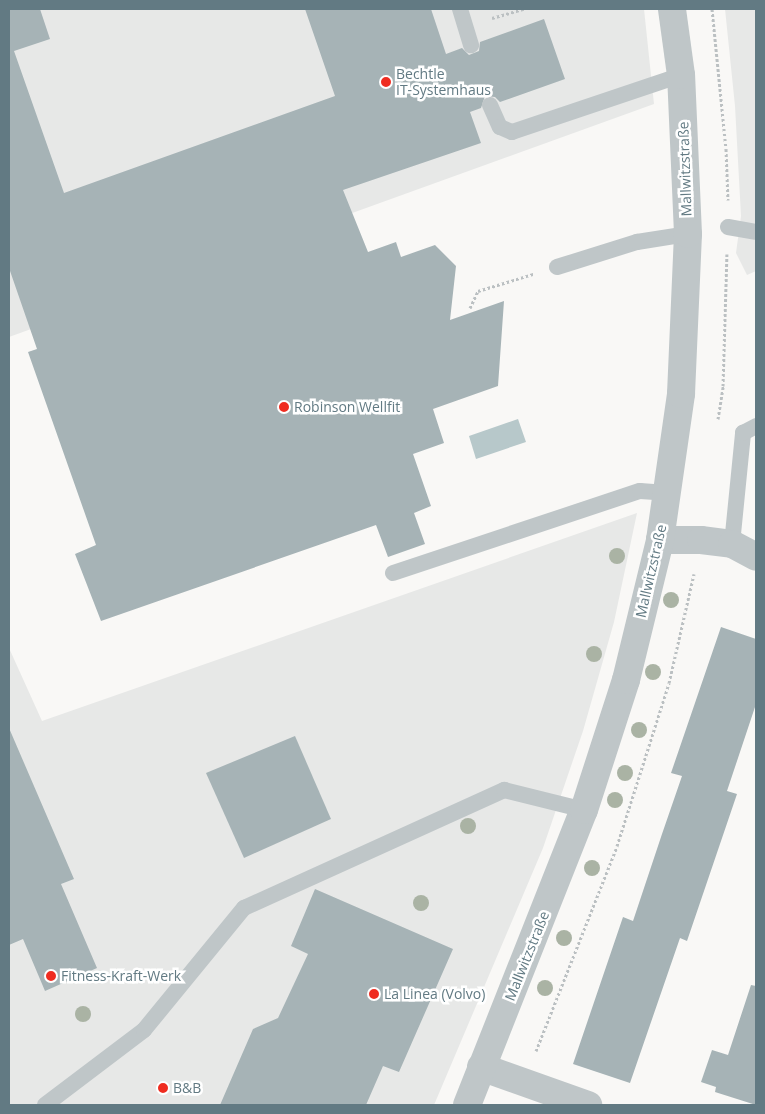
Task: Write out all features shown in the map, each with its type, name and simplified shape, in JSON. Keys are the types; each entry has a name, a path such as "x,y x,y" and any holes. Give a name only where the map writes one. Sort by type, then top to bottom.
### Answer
{"street":[{"name":"Mallwitzstraße","path":"467,1105 535,939 584,810 626,680 660,540 681,394 688,234 681,75 672,9"},
{"path":"660,540 701,540 732,544 756,557"},
{"path":"481,1067 588,1105"}],"lane":[{"path":"460,9 471,45"},
{"path":"490,105 500,127 512,132 681,75"},
{"path":"728,227 756,232"},
{"path":"558,267 638,242 688,234"},
{"path":"732,544 743,433 756,426"},
{"path":"393,573 640,491 667,494"},
{"path":"45,1105 144,1030 244,908 504,790 584,810"}],"path":[{"path":"465,27 524,9"},
{"path":"470,308 478,291 558,267"}],"shaded area":[{"path":"9,9 644,9 654,104 9,337"},
{"path":"725,9 756,9 756,271 747,275 736,253 741,216 735,106"},
{"path":"518,419 526,442 476,459 469,436"},
{"path":"637,513 614,622 583,731 543,848 434,1105 9,1105 9,648 42,721"}],"building":[{"path":"9,9 40,9 50,39 14,51 64,193 335,96 305,9 431,9 446,54 462,48 469,55 479,51 480,42 544,19 565,79 500,102 495,97 485,96 481,108 470,112 481,143 343,190 368,252 396,242 401,257 435,245 456,266 450,320 504,301 498,386 433,409 444,443 413,454 431,506 414,513 425,544 388,557 376,525 101,621 75,554 96,545 28,352 37,349 9,268"},
{"path":"721,627 756,639 756,704 727,791 737,794 687,941 680,938 630,1083 573,1064 623,917 633,921 682,776 671,773"},
{"path":"9,728 74,879 61,884 97,968 45,991 23,939 9,945"},
{"path":"295,736 331,819 244,858 206,773"},
{"name":"La Linea (Volvo)","path":"315,889 453,949 399,1072 383,1066 366,1105 220,1105 253,1029 278,1018 308,954 291,946"},
{"path":"751,985 756,986 756,1105 715,1092 716,1087 701,1082 712,1050 728,1055"}],"place":[{"name":"Bechtle IT-Systemhaus","path":"386,82"},
{"name":"Robinson Wellfit","path":"284,407"},
{"name":"Fitness-Kraft-Werk","path":"51,976"},
{"name":"La Linea (Volvo)","path":"374,994"},
{"name":"B&B","path":"163,1088"}]}
